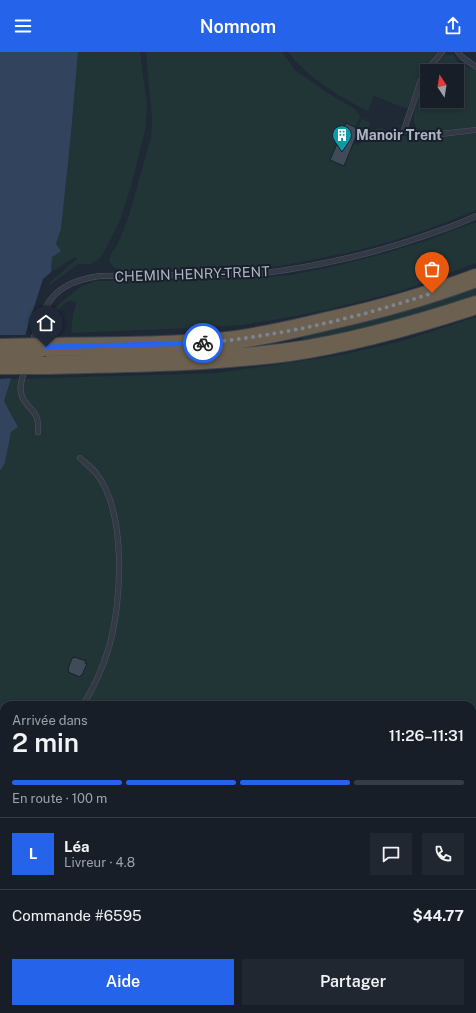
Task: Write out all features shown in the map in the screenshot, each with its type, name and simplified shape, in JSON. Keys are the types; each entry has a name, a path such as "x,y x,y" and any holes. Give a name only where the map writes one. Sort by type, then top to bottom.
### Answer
{"highway":[{"path":"0,365 36,356 249,338 380,309 476,278"},
{"path":"0,348 36,356 188,361 225,359 289,352 325,346 381,333 476,305"}],"lane":[{"path":"442,52 421,80 404,130 432,135 476,130"},
{"path":"458,52 462,57 476,67"},
{"name":"CHEMIN HENRY-TRENT","path":"38,432 39,422 37,417 21,394 22,381 36,356 38,322 51,298 59,290 71,283 85,278 100,276 258,274 283,271 354,257 397,246 476,216"},
{"path":"80,458 96,473 108,494 117,534 119,564 118,600 114,630 102,669 85,701"}],"shaded area":[{"path":"78,52 140,52 147,105 145,131 131,186 120,220 107,247 100,258 91,264 78,264 50,285 50,282 77,259 75,257 51,272 52,257 61,229"},
{"path":"146,52 282,52 295,70 326,92 356,110 359,114 360,118 355,127 344,165 353,144 359,145 376,129 381,128 404,136 422,138 476,134 476,210 437,226 396,240 347,253 280,266 233,270 140,271 123,271 113,267 109,261 110,255 117,245 128,219 151,137 152,120"},
{"path":"288,52 437,52 428,64 420,64 420,76 407,109 374,96 368,111 324,86"},
{"path":"446,55 453,55 461,64 437,64"},
{"path":"464,65 476,71 476,127 432,133 422,131 416,127 414,120 414,112 420,93 420,108 464,108"},
{"path":"362,118 369,122 370,127 369,130 358,140 362,130 358,128"},
{"path":"476,222 476,263 401,291 326,310 243,325 71,333 73,314 76,305 75,301 71,301 63,304 57,315 48,325 51,311 80,287 96,281 244,279 291,275 340,265 390,252"},
{"path":"476,288 476,295 434,310 369,327 303,341 302,336 415,307"},
{"path":"476,317 476,701 0,701 0,471 5,463 11,432 18,427 4,401 11,379 216,373 346,354 405,340"}],"water":[{"path":"0,52 78,52 61,229 56,244 61,251 52,257 51,272 43,279 4,401 18,427 11,432 5,463 0,471"}],"pier":[{"path":"0,335 27,335 13,378 0,379"}],"building":[{"name":"Manoir Trent","path":"346,123 359,129 344,166 330,160"},
{"path":"74,657 86,661 85,663 87,664 80,677 68,672 72,658"}],"way so far":[{"path":"203,343 249,338 308,326 380,309 432,293"}],"place":[{"name":"Manoir Trent","path":"342,152"}],"route":[{"path":"46,347 203,343"}]}
